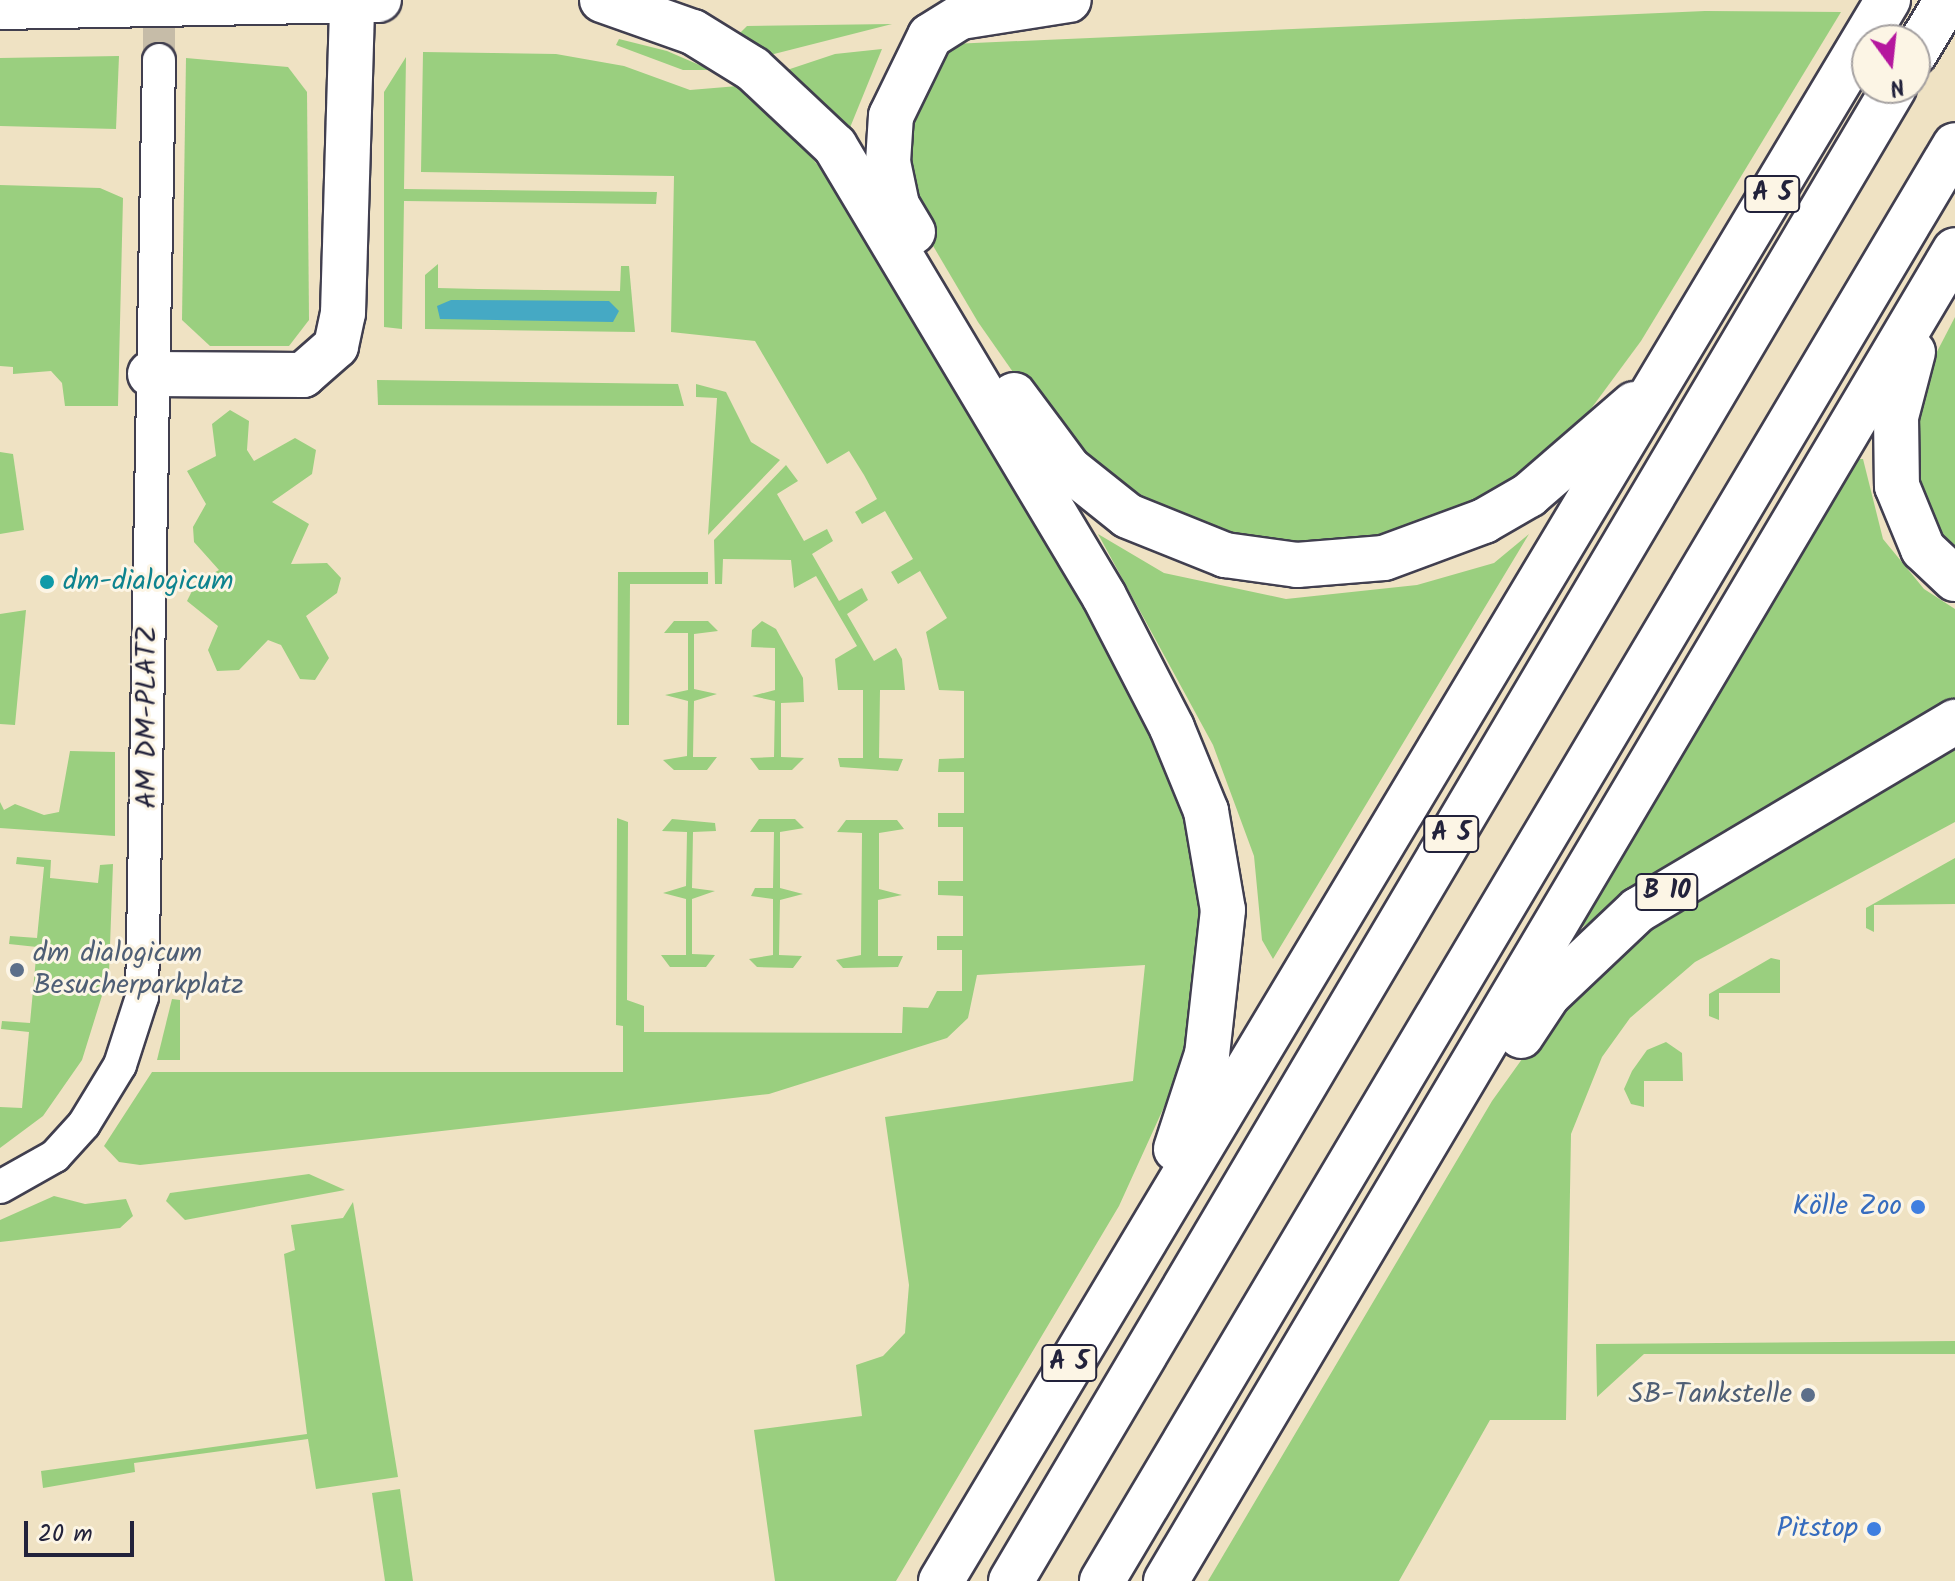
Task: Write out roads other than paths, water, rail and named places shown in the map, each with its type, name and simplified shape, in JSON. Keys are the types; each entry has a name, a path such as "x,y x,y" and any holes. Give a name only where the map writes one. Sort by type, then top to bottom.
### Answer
{"main road":[{"path":"0,7 382,0"},
{"path":"602,0 693,32 753,69 835,146 1104,596 1178,743 1206,811 1223,910 1207,1054 1157,1213"},
{"path":"1069,0 961,17 930,36 895,103 888,162 897,205 1036,427 1069,469 1128,516 1259,562 1384,558 1448,537 1529,495 1656,389"},
{"name":"A 5","path":"941,1581 1157,1213 1335,931 1888,0"},
{"path":"1931,26 1947,0"},
{"path":"150,374 303,375 336,346 343,313 352,1"},
{"name":"A 5","path":"1011,1581 1885,104"},
{"path":"1102,1581 1955,145"},
{"path":"1166,1581 1955,250"},
{"path":"1929,293 1896,417 1897,486 1923,549 1955,579"},
{"name":"B 10","path":"1436,1127 1487,1088 1548,995 1638,910 1955,722"}],"street":[{"name":"AM DM-PLATZ","path":"0,1187 55,1156 120,1065 146,972 150,374 159,60"}],"water":[{"path":"451,300 609,301 619,311 613,322 440,319 437,306"}],"tunnel":[{"path":"159,0 159,60"}],"place":[{"name":"dm-dialogicum","path":"47,582"},
{"name":"dm dialogicum Besucherparkplatz","path":"17,970"},
{"name":"Kölle Zoo","path":"1918,1207"},
{"name":"SB-Tankstelle","path":"1808,1395"},
{"name":"Pitstop","path":"1874,1529"}]}
